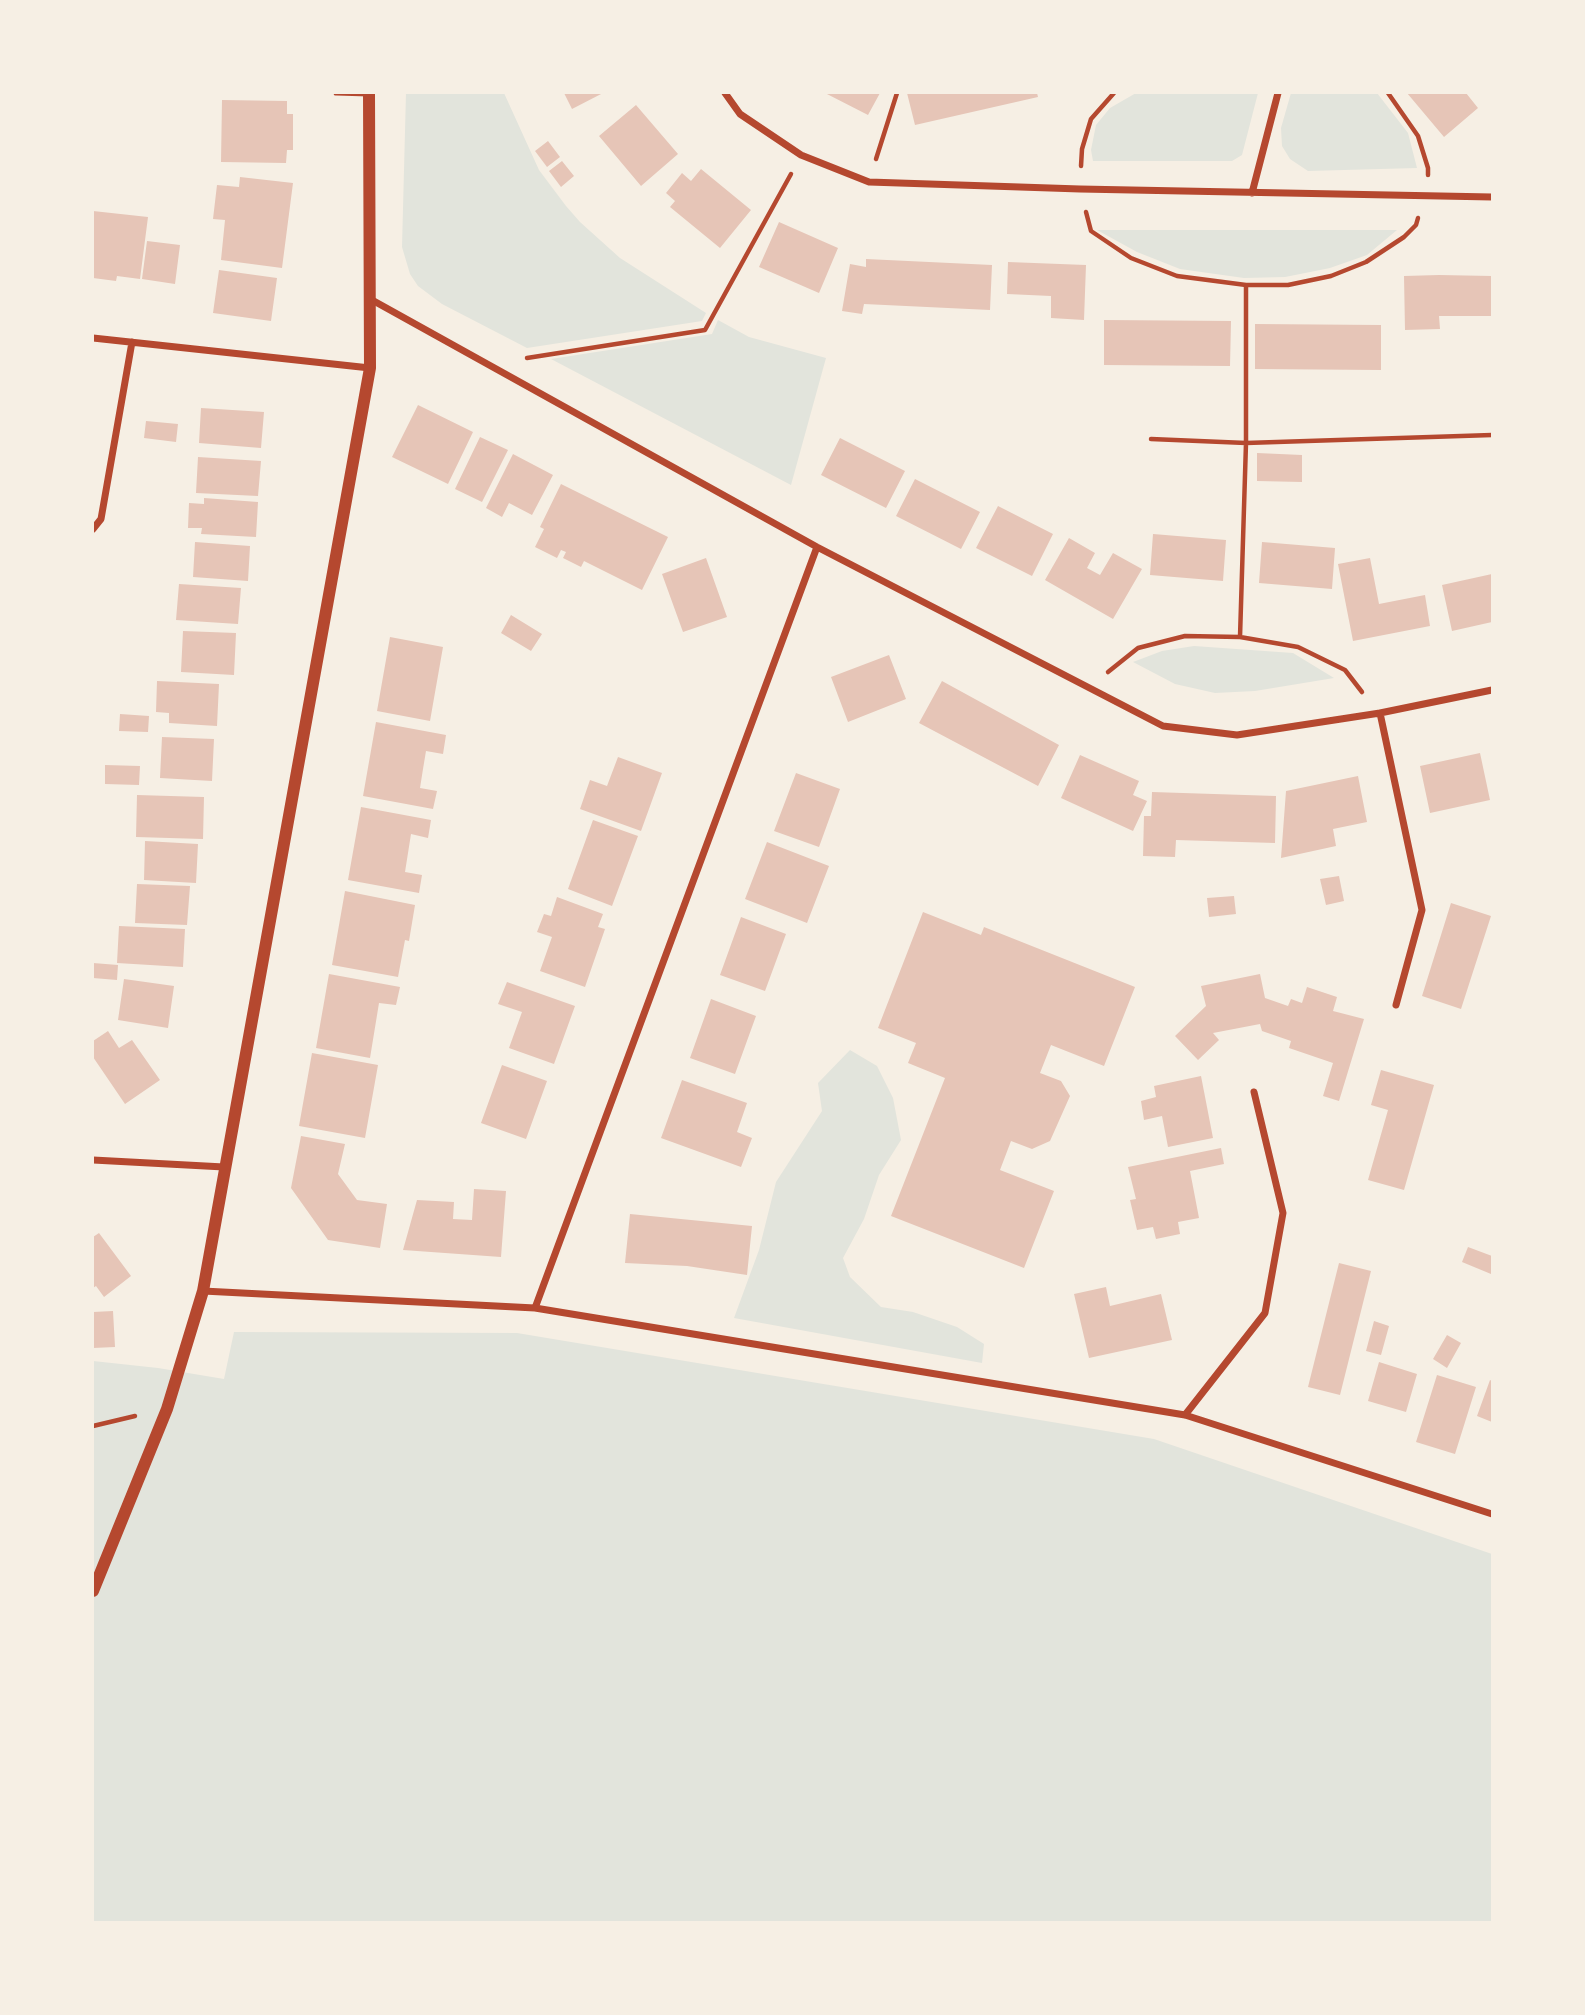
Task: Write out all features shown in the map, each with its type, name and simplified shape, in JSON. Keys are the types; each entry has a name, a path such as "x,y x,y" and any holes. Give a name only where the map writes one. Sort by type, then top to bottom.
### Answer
{"street":[{"path":"93,1591 167,1409 203,1291 370,368 372,300 369,93"},
{"path":"725,93 740,114 802,155 869,182 1492,197"},
{"path":"1252,193 1278,93"},
{"path":"372,300 817,547 1163,726 1237,735 1380,713 1492,690"},
{"path":"93,338 370,368"},
{"path":"93,529 101,519 132,342"},
{"path":"535,1307 817,547"},
{"path":"1380,713 1422,909 1396,1005"},
{"path":"1185,1415 1265,1313 1283,1213 1254,1092"},
{"path":"93,1160 225,1167"},
{"path":"203,1291 535,1307 1185,1415 1492,1514"}],"lane":[{"path":"336,93 369,93"}],"path":[{"path":"869,182 897,93"},
{"path":"1114,93 1091,119 1082,149 1080,189 1091,232 1131,258 1177,276 1246,285 1246,443 1240,637"},
{"path":"487,365 705,330 802,155"},
{"path":"1151,439 1246,443 1492,435"},
{"path":"1089,687 1138,648 1185,636 1240,637 1298,647 1345,670 1380,713"},
{"path":"93,1426 167,1409"}],"shaded area":[{"path":"406,93 504,93 539,170 566,206 620,258 706,313 702,321 527,348 442,304 418,286 410,274 402,247"},
{"path":"1136,93 1258,93 1242,155 1232,161 1093,161 1091,150 1096,125 1110,108"},
{"path":"1291,93 1377,93 1408,133 1417,168 1308,171 1290,159 1282,146 1281,128"},
{"path":"1097,230 1397,230 1367,255 1330,268 1285,277 1244,278 1180,269 1137,252"},
{"path":"718,320 749,337 826,358 791,485 551,359 712,334"},
{"path":"1194,646 1293,653 1334,678 1255,691 1215,693 1175,684 1133,662 1162,651"},
{"path":"850,1050 877,1066 893,1098 901,1140 879,1175 864,1219 843,1258 850,1277 881,1307 913,1312 957,1327 984,1344 982,1363 734,1318 759,1250 776,1182 822,1111 818,1083"},
{"path":"234,1332 517,1333 1154,1439 1492,1554 1492,1922 93,1922 93,1361 224,1379"}],"building":[{"path":"564,93 603,93 572,109"},
{"path":"825,93 880,93 868,115"},
{"path":"907,93 1037,93 1038,97 915,125"},
{"path":"1407,93 1466,93 1478,108 1444,137"},
{"path":"222,100 287,101 287,114 293,114 293,150 287,150 286,163 221,162"},
{"path":"636,105 678,154 641,186 599,136"},
{"path":"548,141 560,157 547,167 535,151"},
{"path":"562,161 574,176 561,187 549,171"},
{"path":"701,169 751,210 720,248 670,207 675,201 666,193 682,173 691,181"},
{"path":"240,177 293,183 282,268 221,260 225,220 213,219 217,185 239,187"},
{"path":"93,211 148,217 140,279 117,276 116,281 93,278"},
{"path":"779,222 838,248 819,293 759,267"},
{"path":"147,241 180,245 175,284 142,279"},
{"path":"866,259 992,265 990,310 864,304 862,314 842,311 850,264 866,267"},
{"path":"1008,262 1086,265 1084,320 1051,318 1051,296 1007,294"},
{"path":"219,270 277,278 271,321 213,313"},
{"path":"1404,276 1492,276 1492,316 1439,316 1440,329 1405,330"},
{"path":"1104,320 1231,321 1230,366 1104,365"},
{"path":"1255,324 1381,325 1381,370 1255,369"},
{"path":"418,405 473,432 448,484 392,457"},
{"path":"201,408 264,412 261,448 199,443"},
{"path":"146,421 178,424 176,442 144,438"},
{"path":"480,437 508,450 482,502 455,489"},
{"path":"840,438 905,471 886,508 821,475"},
{"path":"1257,453 1302,455 1302,482 1257,481"},
{"path":"513,454 553,475 532,515 509,503 502,517 486,508"},
{"path":"198,457 261,461 258,496 196,493"},
{"path":"915,479 980,512 961,549 896,516"},
{"path":"561,484 668,537 642,590 584,561 581,567 563,558 566,552 561,550 557,558 535,547 544,529 540,527"},
{"path":"204,498 258,502 256,537 201,534 202,528 188,528 189,503 204,504"},
{"path":"998,506 1053,534 1032,576 976,548"},
{"path":"1153,534 1226,540 1223,581 1150,575"},
{"path":"1069,538 1095,553 1087,568 1100,575 1113,553 1142,569 1113,619 1045,580"},
{"path":"195,542 250,546 248,581 193,577"},
{"path":"1262,542 1335,548 1332,589 1259,583"},
{"path":"706,558 727,617 683,632 662,574"},
{"path":"1370,558 1379,604 1425,595 1430,626 1353,641 1338,564"},
{"path":"1492,574 1492,622 1452,631 1442,585"},
{"path":"179,584 241,588 238,624 176,620"},
{"path":"511,615 542,634 531,651 501,633"},
{"path":"183,631 236,633 234,675 181,672"},
{"path":"390,637 443,647 430,721 377,711"},
{"path":"889,655 906,699 848,722 831,677"},
{"path":"157,681 219,684 217,726 169,723 169,713 156,712"},
{"path":"942,681 1059,745 1038,786 919,723"},
{"path":"120,714 149,716 148,732 119,731"},
{"path":"376,722 446,735 443,754 426,751 420,788 437,791 433,809 363,796"},
{"path":"162,737 214,739 212,781 160,778"},
{"path":"1480,753 1490,800 1430,813 1420,766"},
{"path":"1080,755 1139,781 1133,795 1147,801 1133,831 1061,798"},
{"path":"618,757 662,773 641,831 580,809 590,780 607,786"},
{"path":"105,765 140,766 139,785 105,784"},
{"path":"796,773 840,789 819,847 774,831"},
{"path":"1358,776 1367,822 1333,829 1336,846 1281,858 1286,791"},
{"path":"1152,792 1276,796 1275,843 1176,840 1175,857 1143,856 1144,816 1151,816"},
{"path":"137,795 204,797 203,839 136,837"},
{"path":"361,807 431,820 428,838 411,834 405,872 422,875 419,893 348,880"},
{"path":"593,820 638,836 612,906 568,889"},
{"path":"145,841 198,844 196,883 144,880"},
{"path":"767,842 829,866 807,923 745,899"},
{"path":"1339,876 1344,901 1326,905 1320,879"},
{"path":"137,884 190,886 187,925 135,923"},
{"path":"345,891 415,905 409,941 405,940 398,977 332,965"},
{"path":"1234,896 1236,914 1209,917 1207,898"},
{"path":"557,897 603,914 598,927 605,929 585,987 540,971 552,937 537,932 544,914 551,916"},
{"path":"1451,903 1491,916 1461,1009 1422,996"},
{"path":"923,912 981,935 984,927 1135,987 1104,1066 1051,1045 1040,1073 1061,1081 1070,1096 1050,1141 1032,1149 1011,1141 1000,1170 1054,1191 1024,1268 891,1216 945,1078 908,1063 916,1043 878,1028"},
{"path":"741,917 786,934 765,991 720,975"},
{"path":"119,926 185,929 183,967 117,963"},
{"path":"93,963 118,965 117,980 93,978"},
{"path":"329,974 400,987 396,1005 379,1003 370,1058 316,1048"},
{"path":"1260,974 1265,998 1288,1006 1291,999 1302,1003 1307,987 1337,997 1333,1011 1364,1019 1339,1101 1323,1096 1333,1063 1289,1048 1291,1041 1262,1031 1260,1024 1213,1033 1219,1040 1198,1060 1175,1036 1206,1006 1201,986"},
{"path":"124,979 174,986 168,1028 118,1020"},
{"path":"507,982 575,1006 554,1064 509,1048 522,1012 498,1004"},
{"path":"711,999 756,1016 735,1074 690,1058"},
{"path":"108,1031 119,1048 132,1040 160,1080 125,1104 93,1057 93,1041"},
{"path":"312,1053 378,1065 365,1138 299,1126"},
{"path":"502,1065 547,1081 526,1139 481,1123"},
{"path":"1381,1070 1434,1085 1404,1190 1368,1180 1388,1110 1371,1105"},
{"path":"1201,1076 1213,1138 1168,1147 1162,1116 1144,1120 1141,1101 1156,1097 1154,1086"},
{"path":"682,1080 747,1103 737,1132 752,1138 741,1167 661,1138"},
{"path":"301,1136 345,1144 338,1174 357,1200 387,1204 380,1248 328,1240 291,1188"},
{"path":"1221,1148 1224,1164 1190,1171 1199,1218 1178,1222 1180,1234 1156,1239 1153,1227 1137,1230 1130,1200 1136,1199 1128,1167"},
{"path":"474,1189 506,1191 501,1257 403,1250 417,1200 454,1202 453,1219 472,1220"},
{"path":"630,1214 752,1226 747,1275 687,1266 625,1263"},
{"path":"99,1233 131,1276 104,1297 96,1286 93,1288 93,1237"},
{"path":"1468,1247 1492,1256 1491,1274 1462,1262"},
{"path":"1339,1263 1371,1271 1340,1395 1308,1387"},
{"path":"1106,1287 1110,1306 1161,1294 1172,1340 1089,1358 1074,1294"},
{"path":"113,1311 115,1347 93,1348 93,1312"},
{"path":"1374,1321 1389,1326 1381,1355 1366,1351"},
{"path":"1447,1335 1461,1343 1447,1368 1433,1359"},
{"path":"1379,1362 1417,1374 1406,1412 1368,1401"},
{"path":"1437,1375 1476,1387 1455,1454 1416,1442"},
{"path":"1490,1380 1492,1381 1492,1422 1477,1416"}]}
